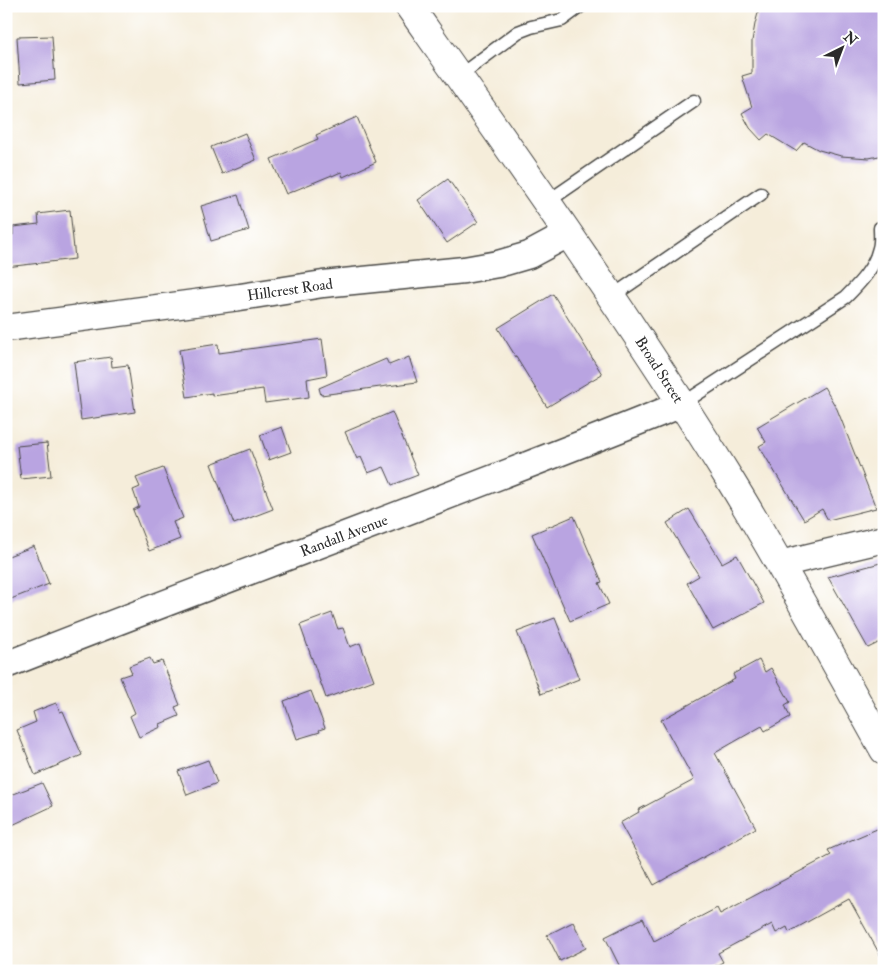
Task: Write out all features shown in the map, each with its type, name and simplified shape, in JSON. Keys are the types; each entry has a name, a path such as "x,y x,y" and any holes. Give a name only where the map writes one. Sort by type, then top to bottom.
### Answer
{"main road":[{"name":"Broad Street","path":"409,6 547,202 682,404 780,564 884,750"}],"street":[{"name":"Hillcrest Road","path":"6,328 323,284 464,270 498,264 529,255 568,234"},
{"name":"Randall Avenue","path":"6,665 529,466 682,404"},
{"path":"780,564 884,539"}],"lane":[{"path":"459,76 518,32 562,20 581,6"},
{"path":"547,202 694,101"},
{"path":"611,297 761,194"},
{"path":"682,404 846,297 860,283 873,263 879,247 880,228 884,226"}],"building":[{"path":"760,6 884,6 884,155 869,158 841,156 819,150 804,142 796,151 768,134 761,140 750,128 742,113 752,107 742,76 752,73 752,41"},
{"path":"52,36 55,80 20,83 17,37"},
{"path":"357,117 376,162 343,177 341,172 286,194 271,159 318,139 316,135"},
{"path":"245,133 256,160 222,174 211,147"},
{"path":"448,179 478,222 447,243 418,200"},
{"path":"238,195 249,230 211,241 201,206"},
{"path":"70,210 75,259 6,267 6,236 13,235 13,227 39,224 38,214"},
{"path":"553,294 602,374 547,407 498,328"},
{"path":"322,339 327,375 307,379 309,397 265,403 263,389 212,396 212,393 187,397 179,350 218,344 219,353"},
{"path":"111,357 112,367 128,365 135,412 81,420 74,362"},
{"path":"409,357 417,382 321,395 319,388 386,359 389,365"},
{"path":"824,387 837,409 876,508 828,520 822,509 804,520 759,446 766,442 757,427"},
{"path":"392,412 418,475 392,485 384,467 368,473 361,457 357,459 345,432"},
{"path":"282,427 291,452 269,460 260,435"},
{"path":"47,443 51,476 21,479 17,446"},
{"path":"250,449 273,509 234,524 211,464"},
{"path":"163,468 183,518 173,522 180,539 149,551 133,510 139,507 133,490 140,487 136,478"},
{"path":"689,509 722,563 737,555 764,603 713,630 687,583 699,576 667,523"},
{"path":"574,516 602,582 599,583 609,604 570,621 532,534"},
{"path":"34,546 49,584 6,601 6,557"},
{"path":"884,562 884,640 868,648 828,577"},
{"path":"332,613 338,629 343,628 350,647 360,643 374,680 326,698 300,625"},
{"path":"555,618 579,679 541,694 517,632"},
{"path":"150,658 153,664 162,661 180,705 175,707 179,716 160,724 161,727 139,737 130,716 135,713 120,677 132,673 129,666"},
{"path":"759,660 765,672 771,668 790,702 785,705 790,717 765,731 762,726 715,753 756,828 654,885 620,823 639,812 638,810 694,780 661,720 735,679 733,674"},
{"path":"311,691 325,728 319,730 320,732 297,739 284,701"},
{"path":"56,703 60,712 63,711 82,755 35,775 17,730 36,722 33,712"},
{"path":"208,760 217,783 187,795 178,771"},
{"path":"42,783 53,806 6,828 6,797"},
{"path":"884,826 884,962 849,899 789,932 787,927 776,933 772,924 718,953 723,962 706,971 622,971 605,937 643,918 654,941 717,908 720,914 831,855 828,850"},
{"path":"573,922 586,948 560,961 547,935"}]}
